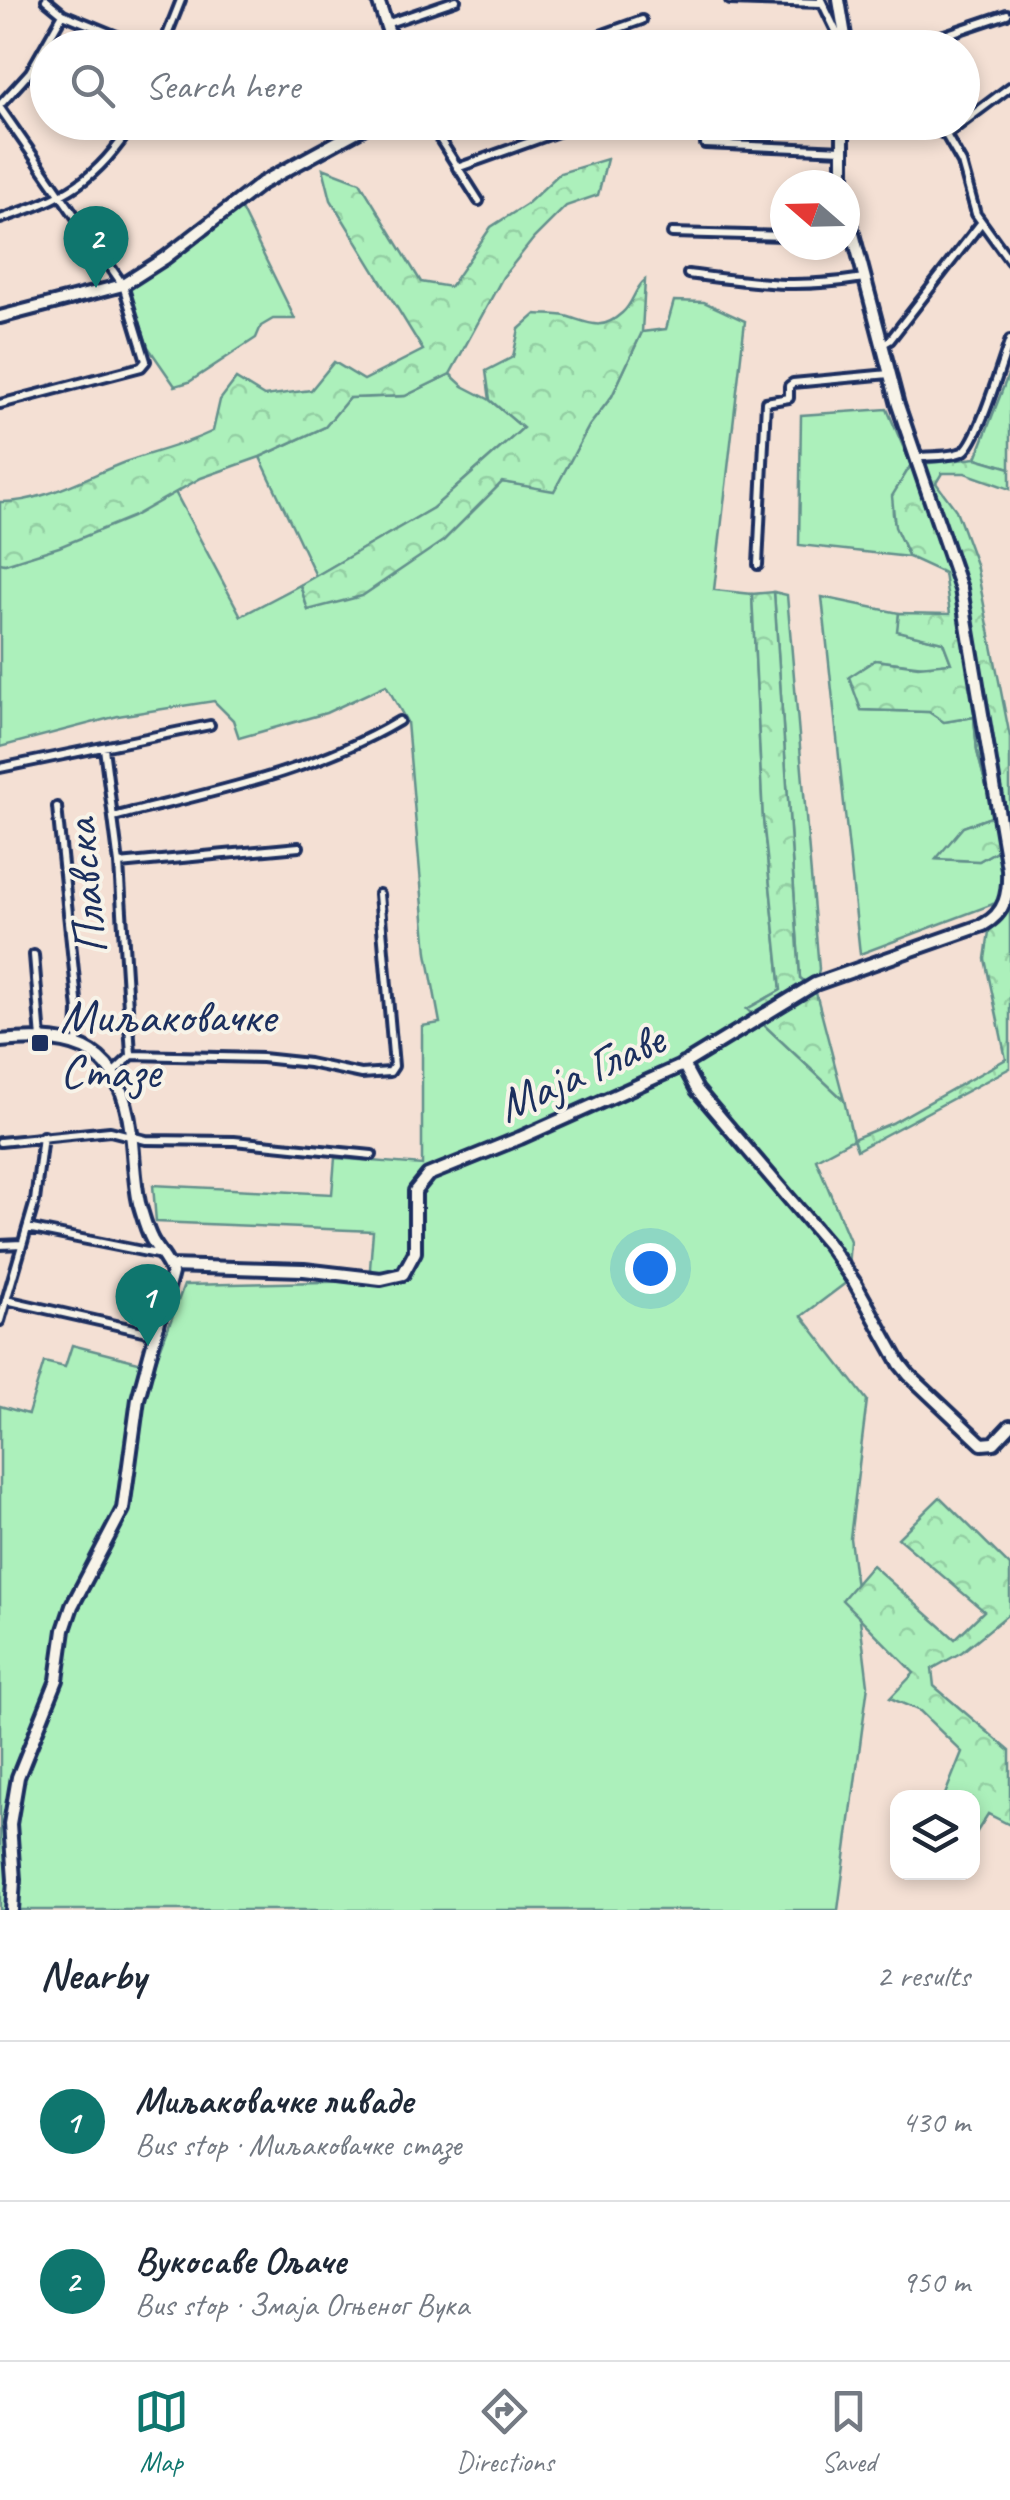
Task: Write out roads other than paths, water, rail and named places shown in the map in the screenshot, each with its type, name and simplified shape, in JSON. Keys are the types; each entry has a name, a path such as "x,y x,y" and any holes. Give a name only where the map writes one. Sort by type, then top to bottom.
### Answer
{"street":[{"path":"46,0 63,14 102,30"},
{"path":"169,30 180,0"},
{"path":"378,0 388,30"},
{"path":"386,24 456,0"},
{"path":"730,0 822,1 836,30"},
{"path":"839,0 844,30"},
{"path":"54,30 63,14"},
{"path":"959,30 1007,14"},
{"path":"614,30 642,20"},
{"path":"0,404 141,367 146,361 123,285 0,107 30,72"},
{"path":"980,110 1010,87"},
{"path":"0,219 61,196 102,166 121,140"},
{"path":"0,317 123,285 165,258 262,183 341,140"},
{"path":"440,140 479,201"},
{"path":"458,168 536,140"},
{"path":"843,140 843,170"},
{"path":"949,140 962,163 981,223 1010,261"},
{"path":"705,144 843,150"},
{"path":"882,344 890,340 981,223"},
{"path":"672,233 770,236"},
{"name":"Маја Главе","path":"170,1266 304,1270 381,1279 403,1274 415,1252 413,1199 424,1178 684,1064 815,984 992,920 1003,908 1008,890 1004,840 963,599 889,374 858,260"},
{"path":"688,274 779,287 864,278"},
{"path":"916,457 960,453 966,448 1007,359 1010,340"},
{"path":"758,565 766,402 788,398 789,386 793,384 889,374"},
{"path":"114,817 307,765 351,748 400,721"},
{"path":"0,768 210,725"},
{"name":"Плавска","path":"104,748 119,864 131,1056"},
{"path":"57,807 78,1010 77,1046"},
{"path":"119,864 299,847"},
{"path":"114,1072 131,1056 262,1058 361,1074 390,1072 393,1060 379,894"},
{"path":"34,955 41,1039"},
{"path":"0,1041 41,1039 77,1046 93,1053 114,1072 131,1135 139,1201 150,1235 170,1266 170,1288 138,1399 123,1509 72,1606 64,1630 57,1680 18,1777 10,1824 12,1910"},
{"path":"684,1064 697,1090 828,1244 855,1282 900,1364 982,1444 994,1443 1010,1426"},
{"path":"0,1142 110,1131 146,1140 300,1145 372,1155"},
{"path":"0,1321 37,1194 43,1136"},
{"path":"27,1228 162,1255"},
{"path":"0,1245 22,1244"},
{"path":"6,1300 156,1334"}],"place":[{"name":"Вукосаве Ољаче","path":"96,288"},
{"name":"Миљаковачке Стазе","path":"40,1043"},
{"name":"Миљаковачке ливаде","path":"148,1346"}]}
